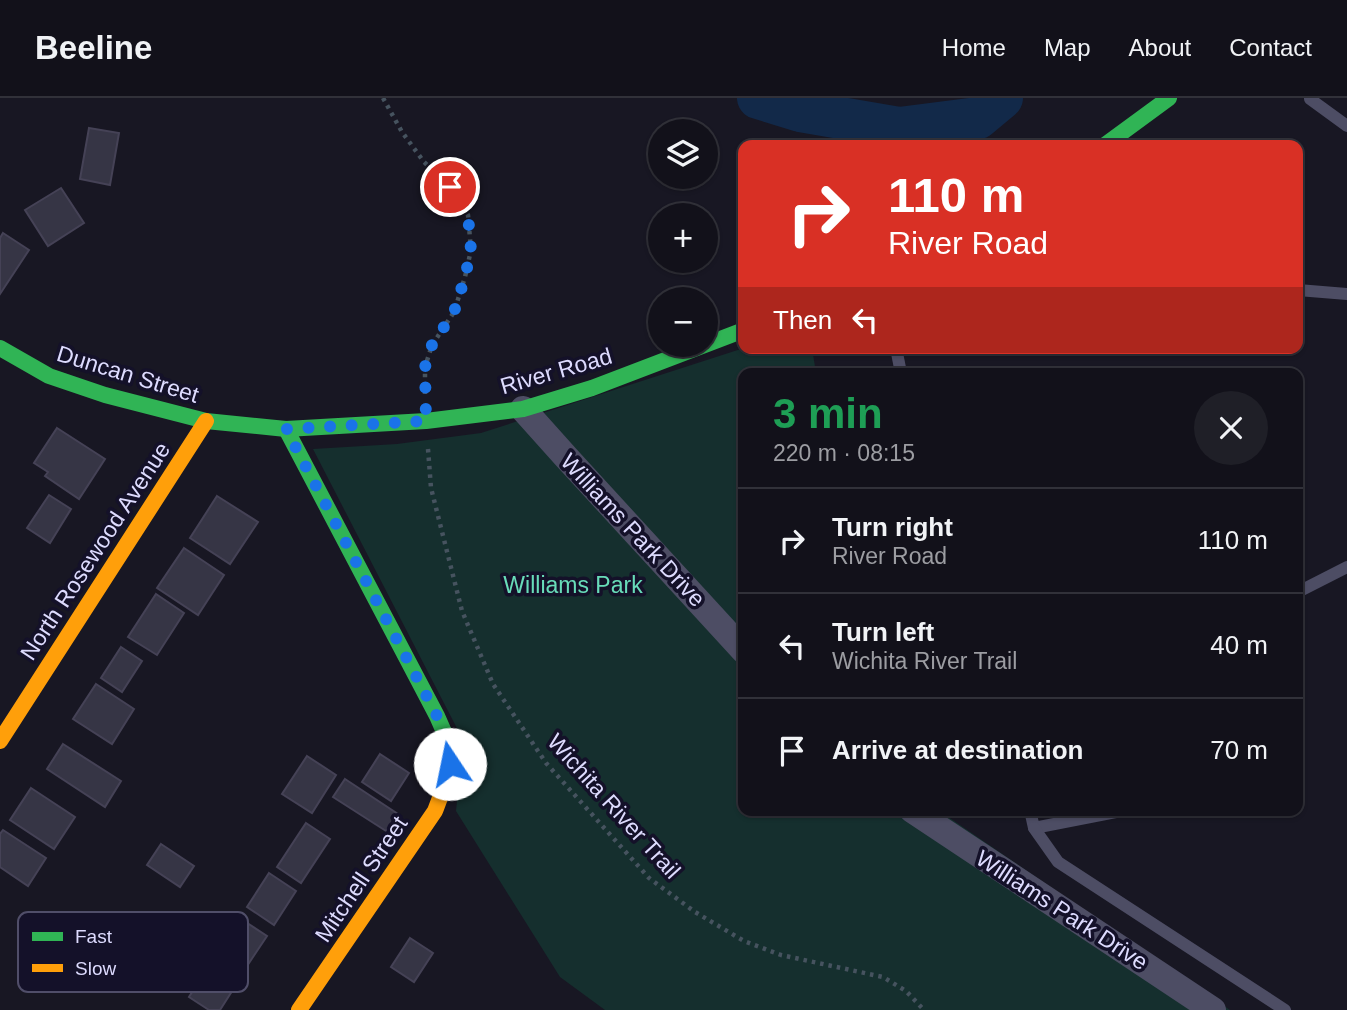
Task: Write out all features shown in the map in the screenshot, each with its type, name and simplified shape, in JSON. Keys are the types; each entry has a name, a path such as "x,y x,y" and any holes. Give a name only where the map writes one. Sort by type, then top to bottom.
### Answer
{"street":[{"path":"1112,140 1169,98"},
{"name":"River Road","path":"206,421 286,429 426,421 523,409 593,388 738,332"},
{"name":"Duncan Street","path":"0,348 49,376 105,395 206,421"},
{"name":"Williams Park Drive","path":"523,409 738,644"},
{"name":"North Rosewood Avenue","path":"0,741 206,421"},
{"name":"Mitchell Street","path":"286,429 432,705 448,743 450,764 435,811 299,1010"},
{"name":"Williams Park Drive","path":"921,816 1213,1010"}],"lane":[{"path":"1311,98 1347,126"},
{"path":"1303,290 1347,294"},
{"path":"1303,589 1347,567"},
{"path":"1031,816 1034,828 1058,862 1285,1010"},
{"path":"1034,828 1095,816"}],"path":[{"name":"Wichita River Trail","path":"383,98 402,132 424,162 450,187 468,215 471,250 465,277 454,312 432,345 425,367 426,421 431,488 462,611 493,684 546,763 649,878 695,912 744,941 781,955 883,977 906,991 924,1010"}],"green space":[{"name":"Williams Park","path":"738,350 738,354 813,354 815,368 738,368 738,816 947,816 1230,1010 605,1010 560,977 456,811 463,740 313,449 397,444 481,433"}],"building":[{"path":"89,128 119,133 110,185 80,179"},
{"path":"61,188 84,223 48,246 25,210"},
{"path":"3,233 29,250 0,294 0,238"},
{"path":"57,428 105,459 79,499 45,476 48,472 34,463"},
{"path":"49,495 71,509 50,543 27,528"},
{"path":"217,496 258,522 230,564 190,538"},
{"path":"184,548 224,575 198,615 157,588"},
{"path":"156,594 184,613 157,655 128,637"},
{"path":"121,647 142,661 122,692 101,678"},
{"path":"96,684 134,709 112,744 73,719"},
{"path":"63,744 121,781 105,807 47,769"},
{"path":"380,754 409,773 391,801 362,782"},
{"path":"307,756 336,775 312,813 282,794"},
{"path":"345,779 398,814 386,831 333,797"},
{"path":"31,788 75,817 54,849 10,820"},
{"path":"306,823 330,839 301,883 277,867"},
{"path":"3,830 46,858 28,886 0,867 0,834"},
{"path":"161,844 194,866 180,887 147,865"},
{"path":"269,873 296,891 274,925 247,907"},
{"path":"248,924 267,936 248,964"},
{"path":"410,938 433,953 414,982 391,967"},
{"path":"192,992 231,992 220,1010 209,1010 189,997"}],"waterway":[{"path":"758,98 800,111 899,128 978,118 1002,98"}],"traffic: fast":[{"path":"1112,140 1169,98"},
{"path":"0,348 49,376 105,395 206,421 286,429 426,421 523,409 592,388 738,332"},
{"path":"286,429 437,716 449,748"}],"traffic: slow":[{"path":"0,741 206,421"},
{"path":"299,1010 435,811 448,773 449,748"}],"route":[{"path":"450,187 468,215 471,250 454,312 432,345 425,367 426,421 286,429 427,694 448,743 450,764"}]}
